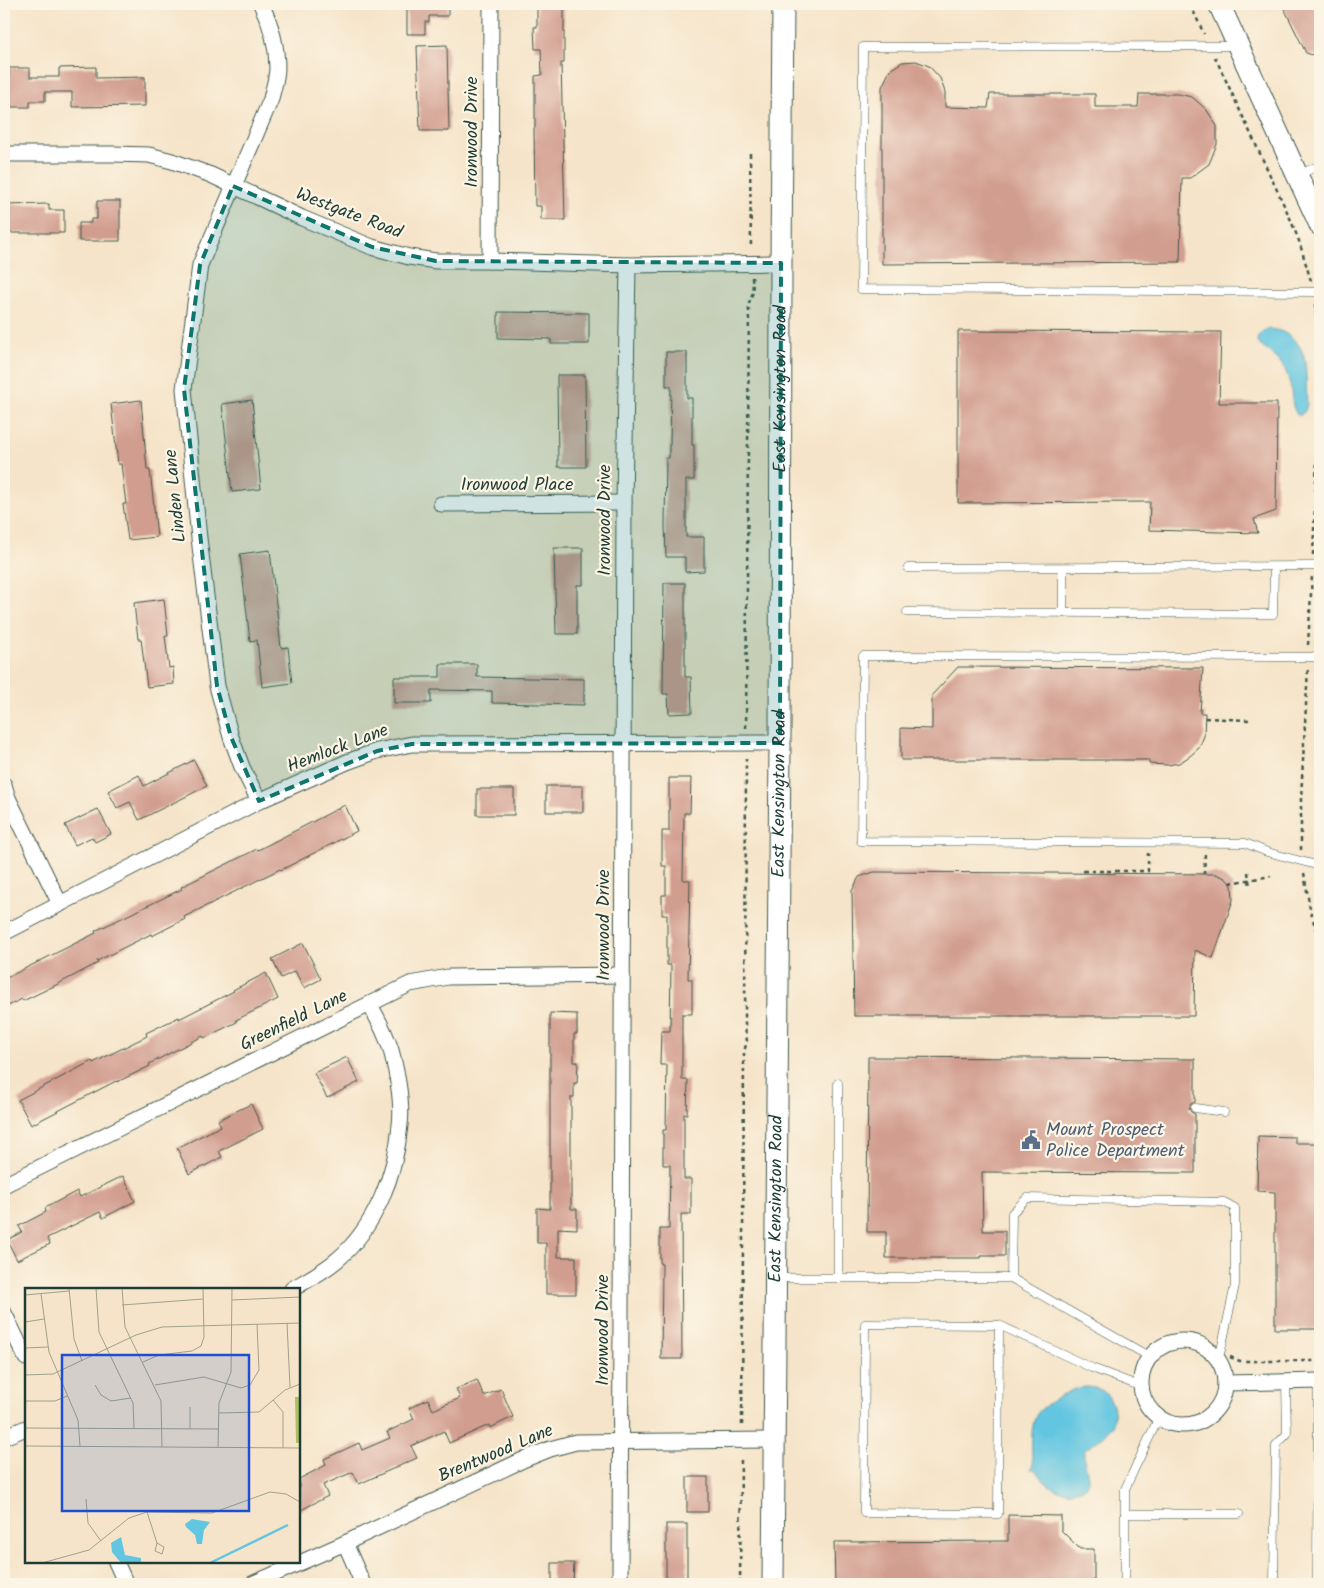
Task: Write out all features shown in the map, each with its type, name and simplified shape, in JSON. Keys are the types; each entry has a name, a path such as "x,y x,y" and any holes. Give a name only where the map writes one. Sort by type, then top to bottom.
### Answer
{"main road":[{"name":"East Kensington Road","path":"773,1584 780,743 783,4"},
{"path":"1219,4 1320,225"}],"street":[{"name":"Linden Lane","path":"259,801 242,767 231,737 217,686 199,538 184,389 200,265 260,128 271,99 277,69 275,44 268,19 261,4"},
{"name":"Ironwood Drive","path":"490,260 491,4"},
{"name":"Westgate Road","path":"4,154 149,155 211,175 372,247 436,260 628,265 781,263"},
{"name":"Ironwood Drive","path":"620,1584 624,504 628,265"},
{"name":"Ironwood Place","path":"441,504 624,504"},
{"name":"Hemlock Lane","path":"4,933 259,801 347,762 377,751 412,744 780,743"},
{"path":"4,785 8,798 60,904"},
{"name":"Greenfield Lane","path":"4,1185 410,984 448,977 622,975"},
{"path":"294,1288 323,1271 352,1245 368,1224 382,1199 390,1176 400,1124 399,1096 390,1048 382,1027 370,1005"},
{"path":"4,1313 25,1356"},
{"path":"1184,1341 1197,1343 1220,1354 1225,1383 1223,1396 1217,1407 1208,1417 1197,1423 1184,1425 1171,1423 1159,1417 1150,1409 1144,1399 1142,1377 1150,1357 1159,1348 1171,1342 1184,1341"},
{"path":"1225,1383 1319,1382"},
{"path":"4,1437 25,1428"},
{"name":"Brentwood Lane","path":"300,1563 525,1459 550,1449 576,1442 774,1440"},
{"path":"345,1543 363,1584"},
{"path":"116,1563 126,1584"},
{"name":"Brentwood Lane","path":"252,1584 300,1563"}],"lane":[{"path":"1239,46 863,47 861,288 1317,292"},
{"path":"1298,175 1320,165"},
{"path":"908,568 1320,566"},
{"path":"907,612 1273,614 1274,567"},
{"path":"1063,568 1063,613"},
{"path":"1320,657 863,656 861,841 1245,843 1267,852 1320,866"},
{"path":"838,1083 838,1278"},
{"path":"1195,1108 1224,1112"},
{"path":"1011,1278 1012,1213 1027,1198 1224,1202 1235,1208 1235,1285 1220,1354"},
{"path":"776,1278 1011,1278 1150,1357"},
{"path":"999,1325 998,1514 864,1513 865,1324 999,1325 1092,1368 1142,1387"},
{"path":"1274,1584 1276,1445 1287,1434 1286,1382"},
{"path":"1317,1584 1319,1382"},
{"path":"1125,1584 1125,1489 1159,1417"},
{"path":"1125,1514 1239,1514"}],"path":[{"path":"1190,4 1290,218 1317,292 1320,354"},
{"path":"740,1584 744,1052 747,1041 745,1028 749,303 753,292 750,152"},
{"path":"1205,718 1249,720"},
{"path":"1083,871 1148,871 1148,842"},
{"path":"1204,874 1205,843"},
{"path":"1248,872 1250,887"},
{"path":"1230,883 1272,876"},
{"path":"1220,1354 1240,1361 1320,1361"}],"highlighted area":[{"path":"233,186 372,247 436,261 781,263 780,743 412,744 377,751 259,801 231,737 217,686 184,389 200,265"}],"water":[{"path":"1267,329 1273,329 1290,336 1302,351 1306,367 1307,404 1305,411 1301,415 1297,415 1295,411 1287,374 1281,363 1257,343 1260,334"},
{"path":"1085,1387 1101,1390 1108,1396 1114,1409 1114,1425 1084,1451 1088,1476 1087,1486 1079,1490 1057,1490 1045,1482 1035,1469 1030,1469 1033,1465 1033,1425 1037,1414 1047,1404 1069,1392"}],"building":[{"path":"407,4 448,4 448,16 429,16 429,22 425,22 425,34 407,34"},
{"path":"537,4 564,4 564,63 561,63 565,220 541,220 541,206 535,206 535,76 542,75 541,49 535,49 534,27 537,27"},
{"path":"1282,4 1320,4 1320,57 1306,53"},
{"path":"447,45 449,131 420,131 417,46"},
{"path":"916,61 929,66 940,78 945,92 945,107 988,108 990,94 1095,94 1095,107 1138,107 1139,94 1178,94 1192,97 1206,109 1217,126 1217,144 1209,164 1190,178 1182,178 1180,262 882,264 882,87 890,70 902,62"},
{"path":"96,67 96,78 145,77 145,106 72,107 72,92 45,92 45,101 30,101 30,107 9,107 9,68 30,68 30,77 59,77 59,68"},
{"path":"97,201 120,201 120,241 79,241 79,223 91,223 91,219 97,219"},
{"path":"49,204 49,210 64,210 64,233 4,233 4,205"},
{"path":"498,312 589,313 589,344 551,344 551,339 498,338"},
{"path":"958,331 1221,332 1219,403 1277,403 1276,511 1254,519 1258,533 1149,530 1150,502 958,503"},
{"path":"666,352 687,352 687,398 692,398 694,480 686,480 686,537 704,537 704,571 685,572 685,557 666,557 666,458 669,458 670,445 671,386 666,386"},
{"path":"557,375 585,375 586,467 558,467"},
{"path":"141,400 147,470 150,470 157,537 128,540 123,504 126,504 121,464 118,464 111,404"},
{"path":"252,400 261,489 232,492 222,404"},
{"path":"554,548 583,548 583,585 577,585 577,634 556,634"},
{"path":"270,550 281,648 288,647 292,683 262,687 257,640 250,641 240,554"},
{"path":"664,583 685,583 685,677 691,677 692,713 669,714 668,694 663,694"},
{"path":"164,599 168,636 165,636 169,668 173,667 174,684 147,687 141,639 138,639 134,603"},
{"path":"440,664 477,664 477,677 584,679 584,705 492,703 492,691 431,690 431,703 394,703 394,677 440,677"},
{"path":"958,667 1203,668 1200,713 1205,713 1204,736 1199,748 1190,756 1179,763 1168,765 1149,764 1149,760 901,760 901,728 932,729 932,695"},
{"path":"194,760 207,786 139,820 130,802 117,808 108,791 139,775 144,786"},
{"path":"669,778 691,778 690,813 684,813 683,880 690,880 688,979 692,979 692,1014 682,1014 682,1080 688,1080 687,1114 684,1114 684,1179 691,1179 691,1214 681,1214 682,1359 661,1359 662,1264 660,1264 660,1229 669,1229 670,1165 663,1165 663,1130 666,1130 667,1065 660,1065 661,1031 670,1031 671,965 667,965 667,915 662,915 662,895 666,895 666,866 662,866 662,831 669,831"},
{"path":"546,786 583,786 583,812 546,812"},
{"path":"477,789 514,789 514,815 477,815"},
{"path":"345,805 357,831 184,917 185,919 152,936 151,934 97,961 98,963 56,985 4,1008 4,979"},
{"path":"98,809 111,834 95,842 92,837 75,845 65,825"},
{"path":"874,872 1216,874 1225,878 1232,885 1233,900 1213,958 1195,950 1194,1016 854,1016 852,891 859,877"},
{"path":"303,943 321,979 304,988 295,971 281,978 272,959"},
{"path":"266,973 278,999 236,1020 237,1022 204,1038 203,1036 149,1064 150,1066 116,1081 31,1125 18,1100 92,1061 93,1063 147,1036 146,1033 179,1017 179,1019"},
{"path":"550,1013 577,1014 577,1034 574,1034 574,1062 578,1062 577,1083 574,1083 574,1097 571,1097 571,1209 577,1209 577,1229 558,1228 558,1257 576,1257 576,1294 546,1294 546,1243 537,1243 537,1208 550,1209"},
{"path":"347,1057 359,1082 327,1098 314,1073"},
{"name":"Mount Prospect Police Department","path":"868,1057 1195,1059 1195,1102 1189,1108 1195,1114 1195,1173 982,1172 983,1231 1005,1231 1005,1256 981,1256 981,1258 886,1258 886,1232 867,1232"},
{"path":"251,1104 263,1129 219,1151 222,1157 189,1174 177,1148 221,1126 218,1120"},
{"path":"1258,1136 1295,1137 1295,1143 1320,1143 1320,1329 1275,1329 1275,1192 1257,1191"},
{"path":"123,1176 135,1201 103,1218 100,1212 47,1238 50,1244 17,1260 7,1240 22,1232 19,1226 46,1212 45,1208 77,1191 80,1197"},
{"path":"477,1380 484,1396 501,1389 513,1417 490,1428 489,1425 449,1443 444,1431 411,1446 417,1458 359,1484 353,1472 323,1485 328,1496 300,1510 300,1478 326,1465 324,1459 359,1443 362,1450 390,1438 387,1432 414,1419 409,1408 428,1399 433,1410 460,1398 456,1389"},
{"path":"687,1477 708,1477 708,1512 687,1512"},
{"path":"1008,1515 1061,1516 1061,1530 1080,1549 1094,1549 1094,1584 835,1584 834,1542 1008,1541"},
{"path":"666,1524 687,1524 687,1584 666,1584"},
{"path":"552,1563 574,1563 573,1584 552,1584"}],"place":[{"name":"Mount Prospect Police Department","path":"1031,1140"}]}
